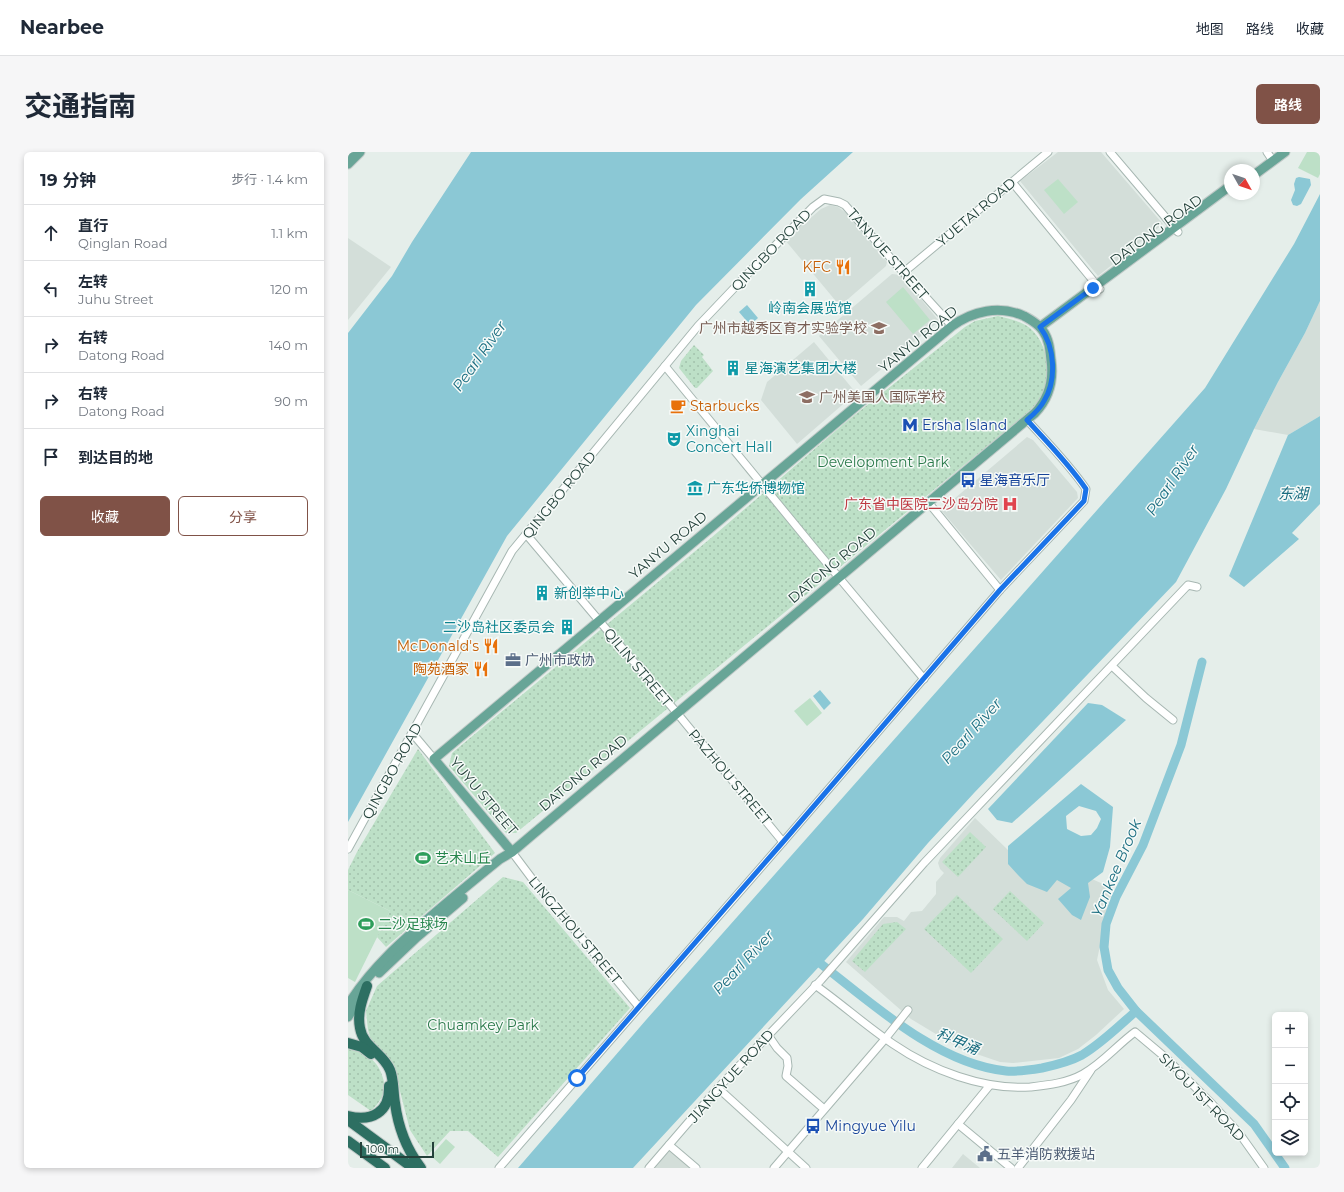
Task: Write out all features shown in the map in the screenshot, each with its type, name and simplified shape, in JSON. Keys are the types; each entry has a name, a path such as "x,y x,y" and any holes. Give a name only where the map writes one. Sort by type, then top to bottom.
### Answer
{"highway":[{"path":"348,1116 362,1119 371,1117 379,1112 387,1100 389,1088 386,1073 381,1063 364,1039 360,1027 361,1002 367,986"},
{"path":"348,1043 362,1047 382,1057 390,1069 400,1123 409,1146 421,1168"},
{"path":"348,1120 413,1168"},
{"path":"348,1141 385,1168"}],"main road":[{"path":"348,164 360,152"},
{"path":"1259,164 1272,155 1285,152"},
{"path":"1260,168 1272,155"},
{"name":"DATONG ROAD","path":"1176,230 1224,191"},
{"name":"DATONG ROAD","path":"348,1006 363,983 393,949 494,863 512,852 1027,420 1041,407 1052,381 1050,352 1047,338 1042,329 1176,230 1224,197"},
{"name":"YANYU ROAD","path":"434,759 952,326 965,317 975,313 1000,310 1020,315 1042,329"},
{"name":"YUYU STREET","path":"434,759 512,852"},
{"name":"DATONG ROAD","path":"348,1017 367,986 396,956 504,862 512,852"}],"street":[{"name":"YUETAI ROAD","path":"904,272 1048,152"},
{"path":"1110,152 1176,230"},
{"path":"1012,182 1099,287"},
{"name":"QINGBO ROAD","path":"348,849 512,551 698,326 813,207 824,199 839,202"},
{"name":"TANYUE STREET","path":"839,202 845,206 952,326"},
{"path":"665,366 924,679"},
{"path":"499,1168 1000,590 1084,501 1086,489 1064,460 1027,420"},
{"path":"928,502 1000,590"},
{"name":"QILIN STREET","path":"526,534 677,713"},
{"name":"JIANGYUE ROAD","path":"649,1168 718,1088 821,980 958,827 1188,585 1197,587"},
{"path":"1112,666 1146,698 1173,720"},
{"name":"PAZHOU STREET","path":"677,713 783,842"},
{"path":"412,734 434,759"},
{"name":"LINGZHOU STREET","path":"512,852 537,885 639,1007"},
{"path":"815,985 885,1039 911,1055 931,1065 971,1080 990,1085 1022,1087 1052,1084 1074,1078 1092,1068"},
{"path":"774,1168 885,1039 908,1010"},
{"name":"SIYOU 1ST ROAD","path":"1092,1068 1135,1032 1166,1058 1226,1119 1239,1133 1264,1168"},
{"path":"768,1034 777,1048 787,1058 788,1066 786,1076 824,1109"},
{"path":"1018,1168 1071,1100 1092,1068"},
{"path":"922,1168 990,1085"},
{"path":"718,1088 806,1168"},
{"path":"958,1124 1011,1168"},
{"path":"669,1145 696,1168"}],"shaded area":[{"path":"1058,152 1101,152 1163,224 1098,276 1020,181"},
{"path":"830,205 838,207 846,213 887,262 886,266 840,306 785,240 821,209"},
{"path":"348,238 391,267 348,320"},
{"name":"广州市越秀区育才实验学校","path":"892,274 901,275 939,321 861,386 819,336"},
{"path":"1320,301 1320,416 1288,435 1254,429 1305,333"},
{"name":"广州美国人国际学校","path":"814,342 856,393 797,444 761,400 767,382"},
{"name":"广东省中医院二沙岛分院","path":"1027,437 1033,440 1077,492 1078,498 1001,580 941,510"},
{"path":"975,818 1007,849 1018,863 1057,874 1092,879 1112,888 1097,960 1108,990 1124,1009 1096,1035 1078,1049 1059,1058 1013,1063 1000,1062 959,1048 911,1019 846,962 884,917 897,917 904,921 911,912 922,911 936,894 936,882 944,873 940,869 938,863 940,858"},
{"path":"670,1150 691,1168 654,1168"},
{"path":"963,1154 980,1168 952,1168"}],"green space":[{"path":"1307,152 1320,152 1320,174 1318,178 1298,168"},
{"path":"1058,179 1078,202 1064,214 1044,190"},
{"path":"903,287 930,320 913,334 886,302"},
{"name":"Development Park","path":"998,316 1019,322 1030,328 1036,334 1044,349 1048,366 1048,375 1044,391 1033,407 516,833 506,833 449,766 452,753 711,538 846,422 965,327 975,321"},
{"path":"694,345 704,355 702,357 713,371 697,388 695,388 679,368 681,361"},
{"path":"810,698 822,713 807,726 794,711"},
{"path":"418,749 495,853 386,947 377,937 390,911 348,890 348,870 357,852"},
{"path":"970,832 986,847 958,877 942,862"},
{"name":"Chuamkey Park","path":"503,877 523,882 630,1008 498,1157 468,1131 450,1131 427,1156 410,1130 393,1064 372,1043 368,1030 366,1011 377,986"},
{"name":"二沙足球场","path":"348,890 390,911 355,982 348,978"},
{"path":"1010,891 1044,923 1027,941 993,909"},
{"path":"957,895 1003,939 971,973 924,929"},
{"path":"897,922 906,929 865,972 852,961 883,924"},
{"path":"348,1048 367,1055 376,1064 382,1075 384,1082 383,1094 379,1102 371,1111 348,1095"},
{"path":"446,1139 455,1147 440,1164 431,1156"}],"water":[{"name":"Pearl River","path":"471,152 853,152 801,199 696,305 507,536 348,822 348,333 392,276 412,242"},
{"path":"1299,177 1310,179 1311,185 1301,204 1297,206 1293,205 1291,200 1295,190 1294,184 1296,178"},
{"name":"Pearl River","path":"1320,194 1320,301 1305,333 1254,429 1226,489 1176,582 974,793 928,843 863,919 633,1168 518,1168 646,1020 1205,388 1294,244"},
{"path":"747,305 758,318 750,325 739,312"},
{"name":"东湖","path":"1320,416 1320,504 1292,533 1299,539 1244,587 1229,576 1288,435"},
{"path":"820,690 831,703 824,710 813,696"},
{"path":"1088,703 1102,705 1126,720 1012,823 997,820 988,809"},
{"path":"1081,784 1113,807 1110,847 1103,872 1088,883 1090,897 1081,920 1072,915 1058,899 1071,888 1057,880 1047,892 1027,884 1008,864 1008,846","holes":["1079,806 1096,811 1101,819 1097,828 1091,835 1081,836 1067,829 1066,816"]}],"waterway":[{"name":"Yankee Brook","path":"1202,662 1181,745 1143,845 1116,897 1106,924 1104,947 1108,970 1118,988 1136,1011 1254,1124 1285,1168"},
{"name":"科甲涌","path":"812,957 878,1009 928,1043 953,1056 979,1066 1006,1071 1042,1068 1062,1063 1082,1055 1103,1040 1136,1011"}],"place":[{"name":"KFC","path":"843,267"},
{"name":"岭南会展览馆","path":"810,289"},
{"name":"广州市越秀区育才实验学校","path":"879,328"},
{"name":"星海演艺集团大楼","path":"733,368"},
{"name":"广州美国人国际学校","path":"807,397"},
{"name":"Starbucks","path":"678,406"},
{"name":"Ersha Island","path":"910,425"},
{"name":"Xinghai Concert Hall","path":"674,439"},
{"name":"星海音乐厅","path":"968,480"},
{"name":"广东华侨博物馆","path":"695,488"},
{"name":"广东省中医院二沙岛分院","path":"1010,504"},
{"name":"新创举中心","path":"542,593"},
{"name":"二沙岛社区委员会","path":"567,627"},
{"name":"McDonald's","path":"491,646"},
{"name":"广州市政协","path":"513,660"},
{"name":"陶苑酒家","path":"481,669"},
{"name":"艺术山丘","path":"423,858"},
{"name":"二沙足球场","path":"366,924"},
{"name":"Mingyue Yilu","path":"813,1126"},
{"name":"五羊消防救援站","path":"985,1154"}],"route":[{"path":"577,1078 1000,590 1084,501 1086,489 1064,460 1027,420 1041,407 1048,394 1052,381 1052,366 1047,338 1044,331 1040,327 1093,288"}]}
